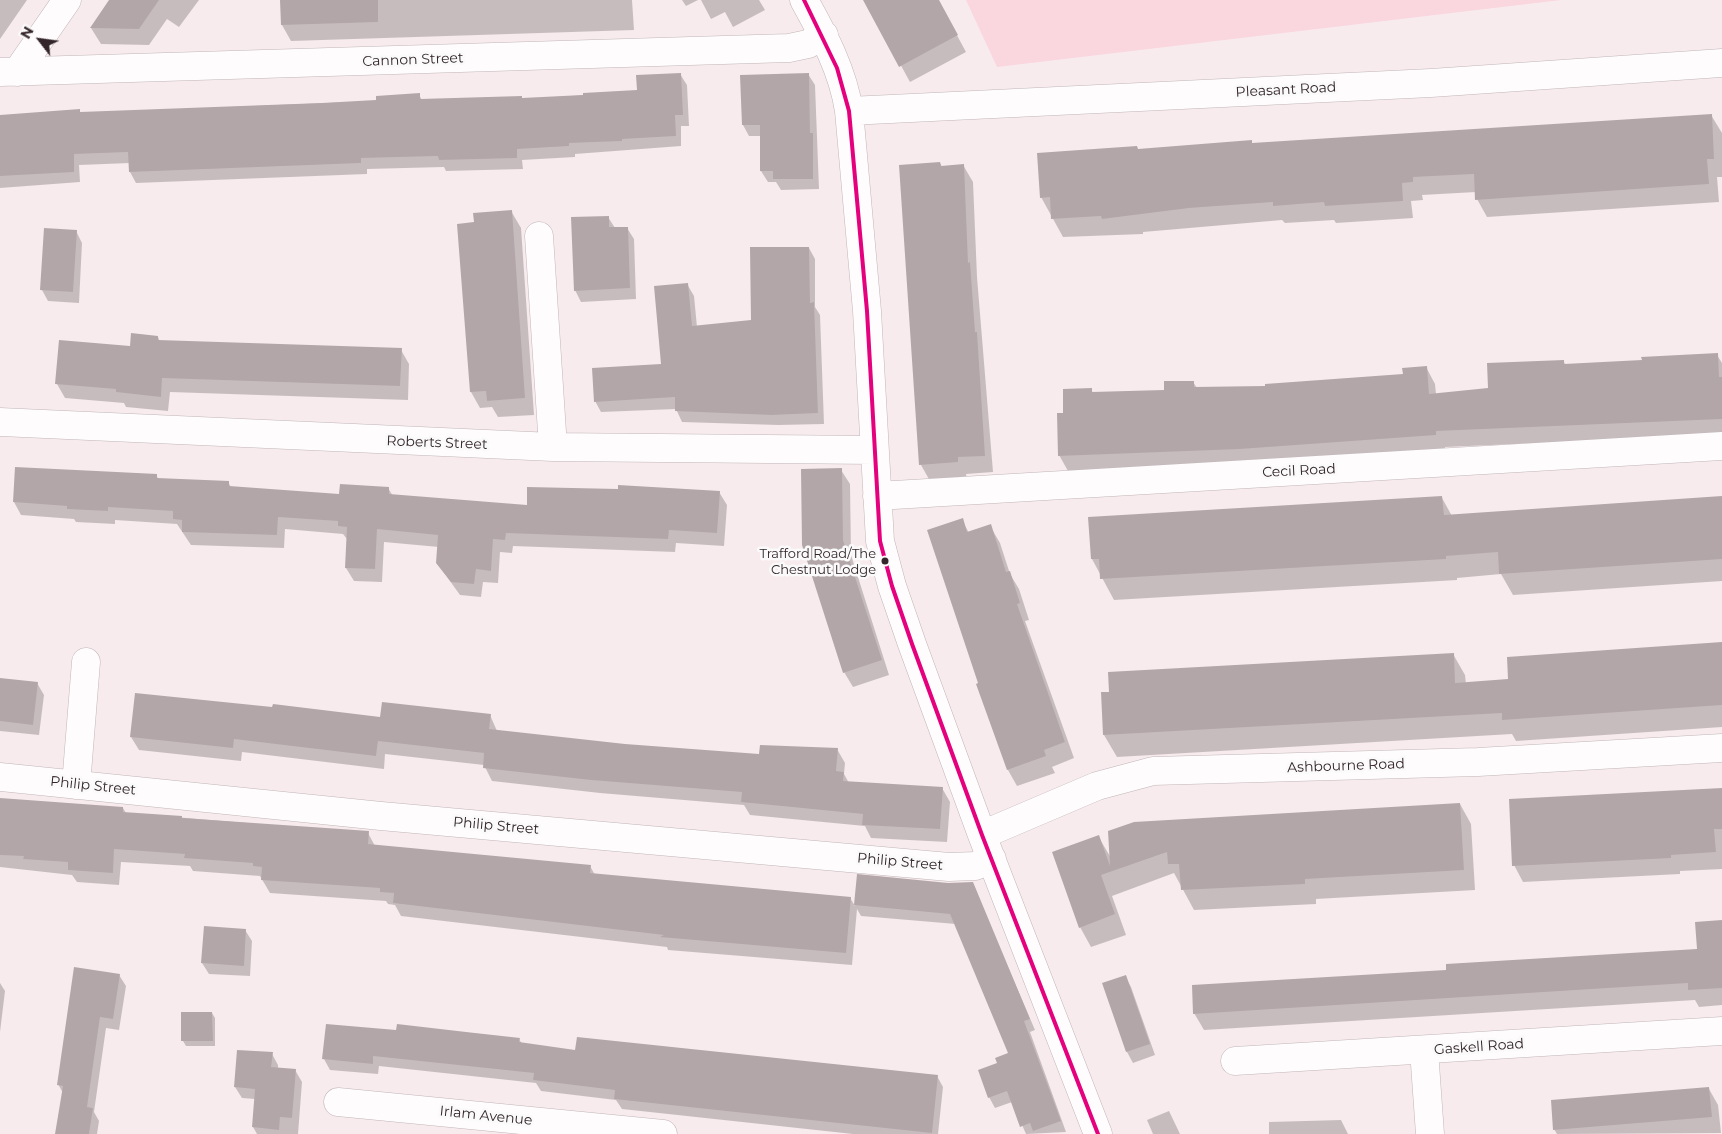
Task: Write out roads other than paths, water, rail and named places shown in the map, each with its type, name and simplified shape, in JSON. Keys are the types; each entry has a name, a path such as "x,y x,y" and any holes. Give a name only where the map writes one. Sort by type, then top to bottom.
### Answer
{"street":[{"path":"9,72 67,0"},
{"path":"804,0 836,61 846,94 849,112 867,311 880,541 892,586 987,847 1098,1134"},
{"name":"Cannon Street","path":"9,72 789,48 808,44 824,35"},
{"name":"Pleasant Road","path":"849,112 1431,84 1722,64"},
{"path":"540,236 553,447"},
{"name":"Roberts Street","path":"0,422 553,447 874,450"},
{"name":"Cecil Road","path":"877,496 1722,446"},
{"path":"76,784 86,662"},
{"name":"Ashbourne Road","path":"987,847 1098,786 1153,771 1478,762 1722,748"},
{"name":"Philip Street","path":"0,777 381,816 949,867 975,866 987,847"},
{"name":"Gaskell Road","path":"1236,1061 1722,1030"},
{"path":"1424,1050 1430,1134"},
{"name":"Irlam Avenue","path":"338,1102 663,1134"}],"place":[{"name":"Trafford Road/The Chestnut Lodge","path":"885,561"}]}
